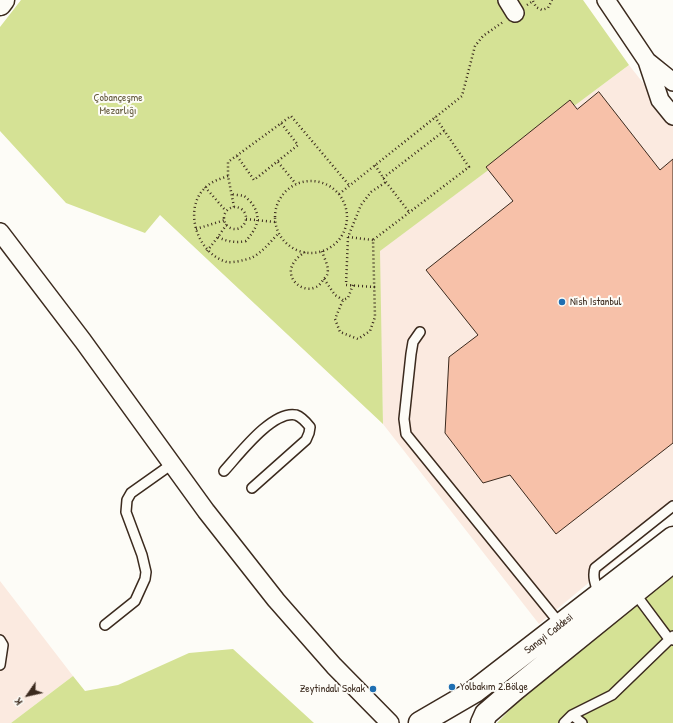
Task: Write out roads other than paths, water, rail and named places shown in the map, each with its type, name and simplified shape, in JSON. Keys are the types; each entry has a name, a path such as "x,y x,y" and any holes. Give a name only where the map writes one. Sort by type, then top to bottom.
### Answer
{"main road":[{"path":"0,4 3,0"},
{"name":"Sanayi Caddesi","path":"482,723 486,714 544,650 561,625 673,538"},
{"name":"Sanayi Caddesi","path":"420,723 544,650 634,592 673,561"},
{"path":"452,704 465,708 474,723"}],"street":[{"path":"606,0 647,61 660,100 673,116"},
{"path":"647,61 673,82"},
{"path":"0,232 83,341 206,511 276,600 334,666 390,723"}],"lane":[{"path":"420,332 413,342 411,354 404,419 406,434 561,625"},
{"path":"224,471 247,445 273,421 288,415 296,415 304,420 310,426 306,440 252,488"},
{"path":"105,625 135,601 146,572 142,555 126,512 127,500 131,493 172,464"},
{"path":"599,595 593,574 595,568 673,506"},
{"path":"564,723 572,715 612,695 672,638 634,592"},
{"path":"0,640 3,645 0,665"},
{"path":"572,715 582,723"}],"place":[{"name":"Nish Istanbul","path":"562,302"},
{"name":"Yolbakım 2.Bölge","path":"452,687"},
{"name":"Zeytindalı Sokak","path":"373,689"}],"park label":[{"name":"Çobançeşme Mezarlığı","path":"118,104"}]}
